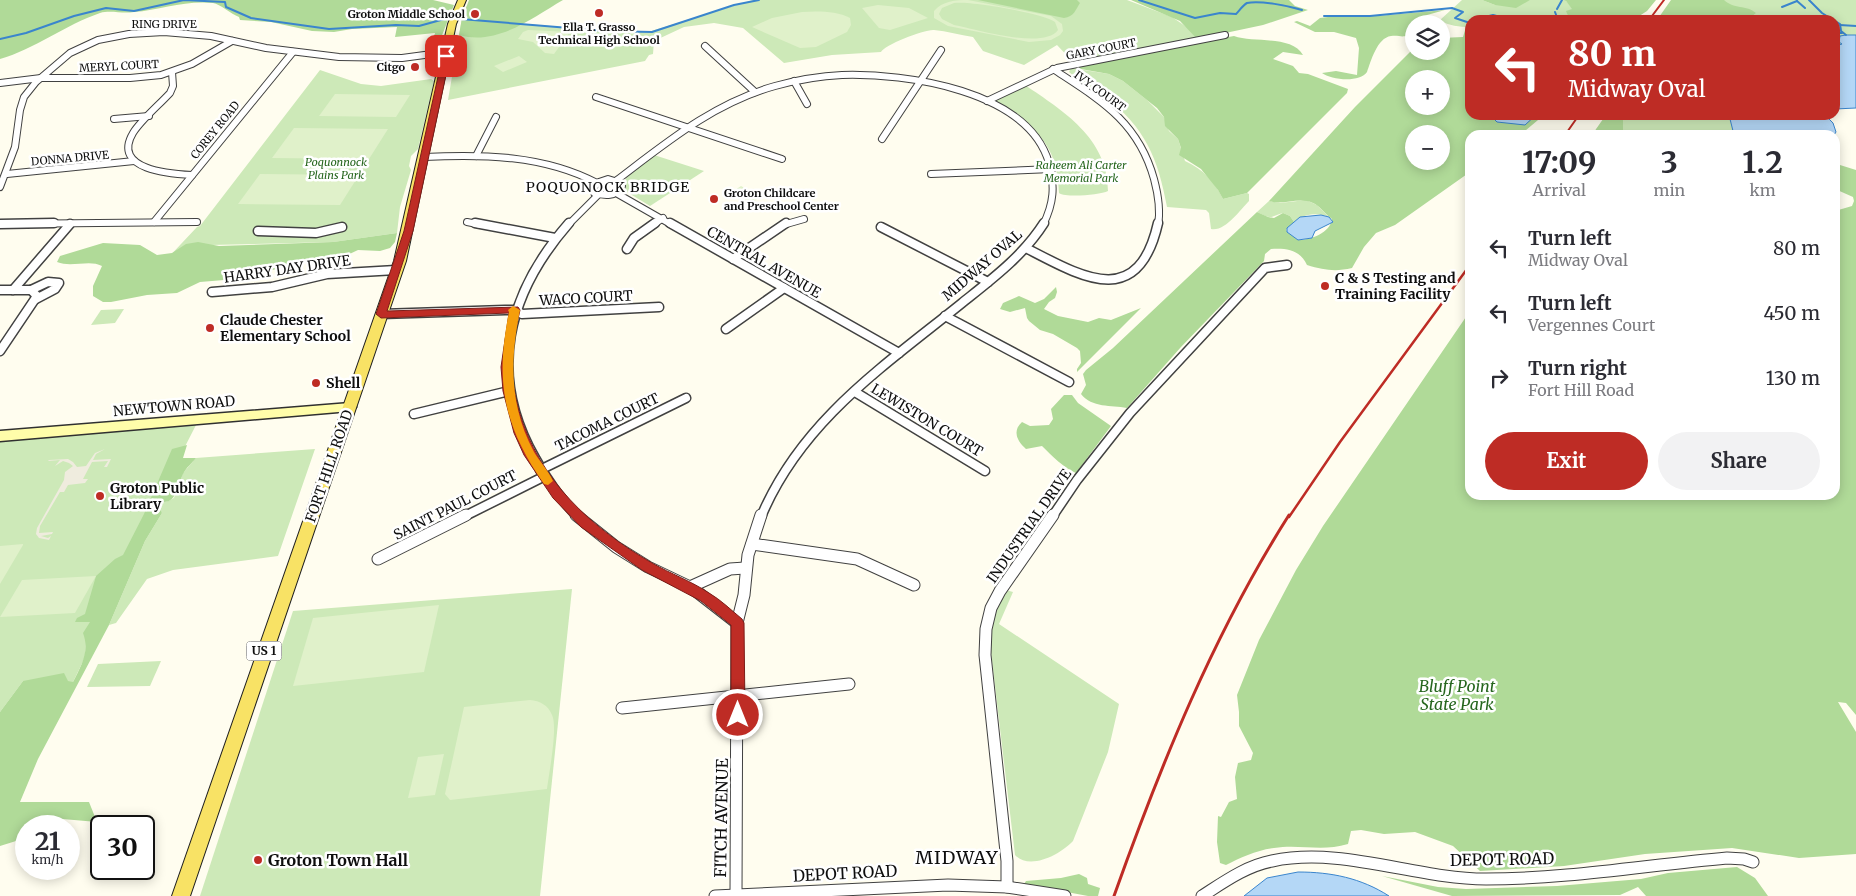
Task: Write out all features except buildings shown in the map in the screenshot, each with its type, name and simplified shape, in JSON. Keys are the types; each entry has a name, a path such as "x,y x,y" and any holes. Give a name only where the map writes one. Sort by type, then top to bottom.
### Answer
{"main road":[{"name":"FORT HILL ROAD","path":"181,896 396,270 408,231 454,19 462,0"},
{"name":"NEWTOWN ROAD","path":"0,436 350,407"}],"street":[{"name":"RING DRIVE","path":"0,187 7,174 18,131 19,107 24,97 41,78 69,54 84,45 116,36 183,33 293,52 370,60 406,58 447,52"},
{"name":"GARY COURT","path":"987,101 1052,69 1225,36"},
{"name":"MERYL COURT","path":"0,83 41,78 142,77 172,72 192,64 232,42"},
{"path":"705,46 755,92"},
{"path":"882,139 941,50"},
{"name":"COREY ROAD","path":"154,222 293,52"},
{"name":"IVY COURT","path":"1026,248 1081,275 1102,279 1121,278 1134,273 1144,263 1159,221 1158,196 1144,152 1135,136 1112,111 1052,69"},
{"path":"172,72 173,86 170,92 133,134 129,153 134,161 145,168 158,172 192,174"},
{"name":"MIDWAY OVAL","path":"617,180 687,127 720,106 755,92 794,81 831,75 893,76 962,91 987,101 1010,114 1031,132 1044,149 1052,169 1053,192 1050,213 1041,229 1026,248 988,282 855,392 827,418 797,451 778,480 763,510 745,568 744,592 737,623"},
{"path":"794,81 807,104"},
{"path":"596,97 782,159"},
{"path":"114,119 149,116"},
{"path":"476,156 496,117"},
{"path":"424,159 476,156 516,159 566,169 597,183"},
{"name":"DONNA DRIVE","path":"7,174 134,161"},
{"path":"931,174 1052,169"},
{"path":"608,179 617,180 622,186 616,193 608,196 598,195 592,190 597,183 608,179"},
{"name":"CENTRAL AVENUE","path":"616,193 900,353"},
{"path":"598,195 555,238 539,260 514,310 509,339 508,391 520,433 530,455 557,495 585,524 647,566 706,597 737,623"},
{"path":"628,249 634,238 663,218"},
{"path":"733,259 784,224 804,218"},
{"path":"0,224 197,222"},
{"path":"467,222 555,238"},
{"path":"13,290 70,224"},
{"path":"258,231 316,233 342,227"},
{"path":"881,227 988,282"},
{"name":"INDUSTRIAL DRIVE","path":"1007,887 1007,861 985,654 986,629 992,608 1007,580 1077,480 1130,413 1265,268 1286,265"},
{"name":"HARRY DAY DRIVE","path":"212,292 272,287 327,274 396,270"},
{"path":"0,290 31,290 47,282 55,281 59,283 55,289 36,298 0,351"},
{"path":"726,329 784,288"},
{"path":"31,290 36,294 36,298"},
{"name":"WACO COURT","path":"381,314 514,310 522,314 659,307"},
{"path":"945,316 1069,382"},
{"path":"414,414 508,391"},
{"name":"LEWISTON COURT","path":"855,392 985,471"},
{"name":"TACOMA COURT","path":"542,473 686,398"},
{"name":"SAINT PAUL COURT","path":"378,560 542,473"},
{"path":"752,544 857,559 914,585"},
{"path":"690,587 730,569 745,568"},
{"name":"FITCH AVENUE","path":"736,895 737,623"},
{"path":"622,708 849,684"},
{"name":"DEPOT ROAD","path":"1202,896 1223,881 1250,867 1275,859 1297,856 1347,860 1432,876 1465,879 1593,872 1727,858 1744,859 1753,862"},
{"name":"DEPOT ROAD","path":"715,896 926,886 1007,887 1065,896"}],"green space":[{"path":"0,0 433,0 454,5 437,48 429,52 435,33 395,37 397,27 352,29 334,32 312,31 271,22 240,20 239,17 219,5 203,2 144,11 100,13 13,55 0,59"},
{"path":"469,0 563,0 526,22 500,34 487,37 473,37 459,35 462,18"},
{"path":"753,0 1127,0 1172,17 1188,28 1197,39 1073,62 1057,45 1024,65 983,51 973,37 929,30 889,45 881,52 832,55 784,63 743,28 714,23 684,27 654,41 653,54 649,55 645,61 448,100 462,18 605,31 651,31"},
{"path":"968,0 1051,16 1062,24 1063,31 1051,40 1029,42 948,26 934,18 934,11 941,5","holes":["954,3 1006,8 1036,15 1055,22 1058,30 1050,36 1024,38 992,34 954,25 942,19 939,14 942,8"]},
{"path":"978,0 1077,0 1080,3 1072,14 1064,18"},
{"path":"1131,0 1289,0 1295,6 1308,10 1263,25 1197,39 1180,21"},
{"path":"1462,0 1482,0 1495,5 1530,0 1562,0 1566,1 1573,9 1570,15 1465,15 1465,27 1450,25 1450,15 1446,15"},
{"path":"1482,0 1530,0 1516,8 1495,5"},
{"path":"1562,0 1656,0 1647,11 1641,15 1568,15 1566,11 1572,9 1566,1"},
{"path":"1671,0 1724,0 1732,5 1756,13 1753,15 1660,15"},
{"path":"1688,0 1856,0 1856,35 1844,37 1840,40 1840,15 1678,15"},
{"path":"878,5 909,8 928,18 890,30 879,28 862,8"},
{"path":"1445,10 1427,15 1405,15 1405,36 1391,36 1382,41 1375,51 1367,72 1358,78 1352,79 1338,79 1322,73 1336,71 1357,75 1359,48 1356,38 1334,32 1315,32 1294,22 1297,21 1310,26 1320,18 1377,16"},
{"path":"802,12 839,14 850,18 851,25 847,32 816,47 800,48 752,27 772,18"},
{"path":"528,30 570,32 554,54 545,53 533,42 518,39 523,32"},
{"path":"1465,30 1465,120 1538,120 1526,130 1465,130 1465,176 1395,225 1376,233 1364,247 1352,268 1330,270 1319,268 1307,265 1301,256 1292,251 1271,249 1265,254 1264,261 1181,347 1127,408 1096,404 1085,398 1081,394 1086,385 1083,374 1086,370 1113,348 1257,212 1274,218 1283,213 1290,216 1294,222 1286,230 1298,240 1309,239 1319,235 1328,228 1332,219 1313,203 1302,200 1269,201 1355,107 1405,57 1405,60 1450,60 1450,38 1463,37"},
{"path":"1234,36 1281,42 1290,45 1298,49 1303,55 1283,52 1273,59 1293,66 1299,73 1308,74 1348,89 1347,93 1247,193 1223,199 1201,169 1179,155 1181,148 1178,139 1165,126 1164,117 1157,108 1123,81 1109,74 1075,68 1080,64"},
{"path":"519,56 527,62 503,72 494,66"},
{"path":"1071,68 1109,74 1123,81 1147,100 1164,117 1169,131 1178,139 1185,161 1208,177 1223,199 1247,193 1249,194 1249,201 1232,220 1216,229 1211,229 1209,213 1206,210 1167,207 1154,159 1140,132 1104,96 1069,72"},
{"name":"Poquonnock Plains Park","path":"320,70 361,84 381,86 431,79 434,81 418,149 411,156 409,166 411,170 400,207 397,233 333,242 210,245 165,261 200,226"},
{"name":"Raheem Ali Carter Memorial Park","path":"1025,85 1068,116 1092,141 1106,172 1108,191 1083,195 1063,195 1059,193 1054,160 1048,148 1032,129 995,101"},
{"path":"335,94 410,95 396,117 319,116"},
{"path":"1602,120 1730,120 1733,130 1596,130"},
{"path":"1602,120 1623,120 1623,130 1596,130"},
{"path":"294,128 388,129 369,159 272,158"},
{"path":"654,155 704,171 650,206 627,192 624,183 627,176"},
{"name":"Bluff Point State Park","path":"1840,165 1856,170 1856,715 1846,703 1838,702 1856,732 1856,854 1799,858 1732,848 1645,854 1564,866 1480,871 1453,846 1415,832 1384,834 1361,830 1351,831 1348,844 1320,848 1274,848 1255,852 1226,865 1220,863 1217,842 1218,816 1221,817 1229,802 1237,799 1235,777 1238,763 1251,760 1253,753 1239,726 1237,695 1259,640 1296,570 1323,526 1465,318 1465,500 1840,500 1840,210 1852,206 1853,197 1840,191"},
{"path":"260,174 359,175 340,205 238,204"},
{"path":"741,186 760,197 749,205 729,194"},
{"path":"1306,200 1317,205 1329,217 1310,215 1294,222 1290,216 1283,213 1271,217 1257,212 1269,201 1280,203"},
{"path":"397,233 395,242 390,248 380,251 358,250 341,258 297,264 236,279 200,282 177,293 147,295 111,302 103,302 93,296 93,286 102,266 92,263 63,264 57,262 60,256 103,243 140,245 157,255 172,253 186,244 198,242 219,246 333,242"},
{"path":"1056,287 1055,298 1044,309 1058,316 1088,322 1099,318 1111,320 1141,308 1077,372 1081,363 1080,351 1077,348 1053,334 1040,330 1029,321 1025,308 1010,312 1000,309 1003,303 1019,296 1035,303 1044,299"},
{"path":"124,309 115,323 91,325 101,310"},
{"path":"1064,395 1072,395 1078,403 1111,426 1076,473 1063,465 1042,446 1026,449 1020,443 1016,432 1022,422 1030,426 1049,425 1053,419 1051,409"},
{"path":"199,424 196,425 86,640 85,657 73,682 23,681 0,712 0,436"},
{"path":"187,445 183,458 196,458 184,472 172,499 164,502 160,509 162,513 145,541 109,625 38,759 20,802 89,802 94,815 90,815 90,821 80,821 80,815 15,815 15,841 0,846 0,712 23,681 64,673 68,681 73,682 84,658 86,646 83,633 90,622 75,622 77,618 85,614 96,576 115,559 123,555 144,514 172,449"},
{"path":"315,449 278,556 173,570 147,579 116,623 109,625 145,541 162,513 160,510 164,502 174,498 183,473 196,458"},
{"path":"23,545 0,584 0,546"},
{"path":"96,576 75,613 0,617 22,580"},
{"path":"572,589 540,896 200,896 293,611"},
{"path":"1006,590 1013,592 999,624 1119,704 1108,752 1073,841 1061,851 1037,861 1021,860 1015,855 990,644 994,616"},
{"path":"439,605 424,672 293,686 313,618"},
{"path":"161,661 150,686 87,687 98,664"},
{"path":"530,700 537,701 546,706 554,721 554,739 547,789 450,800 445,794 464,707"},
{"path":"444,754 435,795 408,798 418,757"},
{"path":"1737,867 1755,878 1768,896 1646,896 1638,887 1620,895 1452,896 1382,876 1438,887 1466,889 1557,886 1641,879 1668,873"},
{"path":"1079,874 1087,878 1088,884 1100,888 1098,896 1088,896 1024,884 1026,881 1061,878"}],"shaded area":[{"path":"105,449 96,454 93,460 111,459 107,467 104,467 108,461 92,462 83,479 88,479 85,483 68,485 64,492 60,492 40,526 39,533 53,532 52,534 41,536 48,538 51,536 49,540 39,538 36,534 37,528 64,480 65,472 73,466 63,461 55,466 60,460 48,461 68,459 77,467 86,466 95,453"}],"water":[{"path":"1856,35 1856,108 1840,109 1840,45 1842,44 1840,43 1840,36"},
{"path":"1495,120 1530,120 1525,125 1497,122"},
{"path":"1730,120 1830,120 1835,130 1733,130"},
{"path":"1321,215 1329,217 1333,222 1315,231 1312,238 1298,240 1287,232 1287,228 1300,217"},
{"path":"1298,872 1322,873 1357,880 1389,896 1244,896 1267,878"}],"waterway":[{"path":"0,39 26,33 74,16 106,8 134,11 184,0 225,2 226,7 251,18 329,29 396,25 419,26 448,18 606,31 652,32 734,5 759,0"},
{"path":"1139,0 1195,18 1220,13 1236,14 1247,3 1253,2 1275,4 1302,10"},
{"path":"1557,9 1562,0"},
{"path":"1809,0 1825,15"},
{"path":"1782,7 1797,1 1805,8"},
{"path":"1324,16 1370,16 1452,8 1463,12 1455,18 1465,21"},
{"path":"1840,25 1856,26"},
{"path":"1840,25 1841,31 1846,35"}],"railway":[{"path":"1653,15 1664,0"},
{"path":"1568,130 1576,120"},
{"path":"1289,517 1340,442 1465,272"},
{"path":"1114,896 1151,797 1191,700 1237,606 1289,515"}],"slow traffic":[{"path":"513,310 507,367 508,391 520,433 530,455 548,481"}],"place":[{"name":"Ella T. Grasso Technical High School","path":"599,13"},
{"name":"Groton Middle School","path":"475,14"},
{"name":"Citgo","path":"415,67"},
{"name":"Groton Childcare and Preschool Center","path":"714,199"},
{"name":"C & S Testing and Training Facility","path":"1325,286"},
{"name":"Claude Chester Elementary School","path":"210,328"},
{"name":"Shell","path":"316,383"},
{"name":"Groton Public Library","path":"100,496"},
{"name":"Groton Town Hall","path":"258,860"}],"district":[{"name":"POQUONOCK BRIDGE","path":"608,187"},
{"name":"MIDWAY","path":"957,858"}],"route":[{"path":"446,56 408,231 381,314 514,310 509,339 508,391 520,433 530,455 557,495 585,524 647,566 706,597 737,623 738,715"}]}
